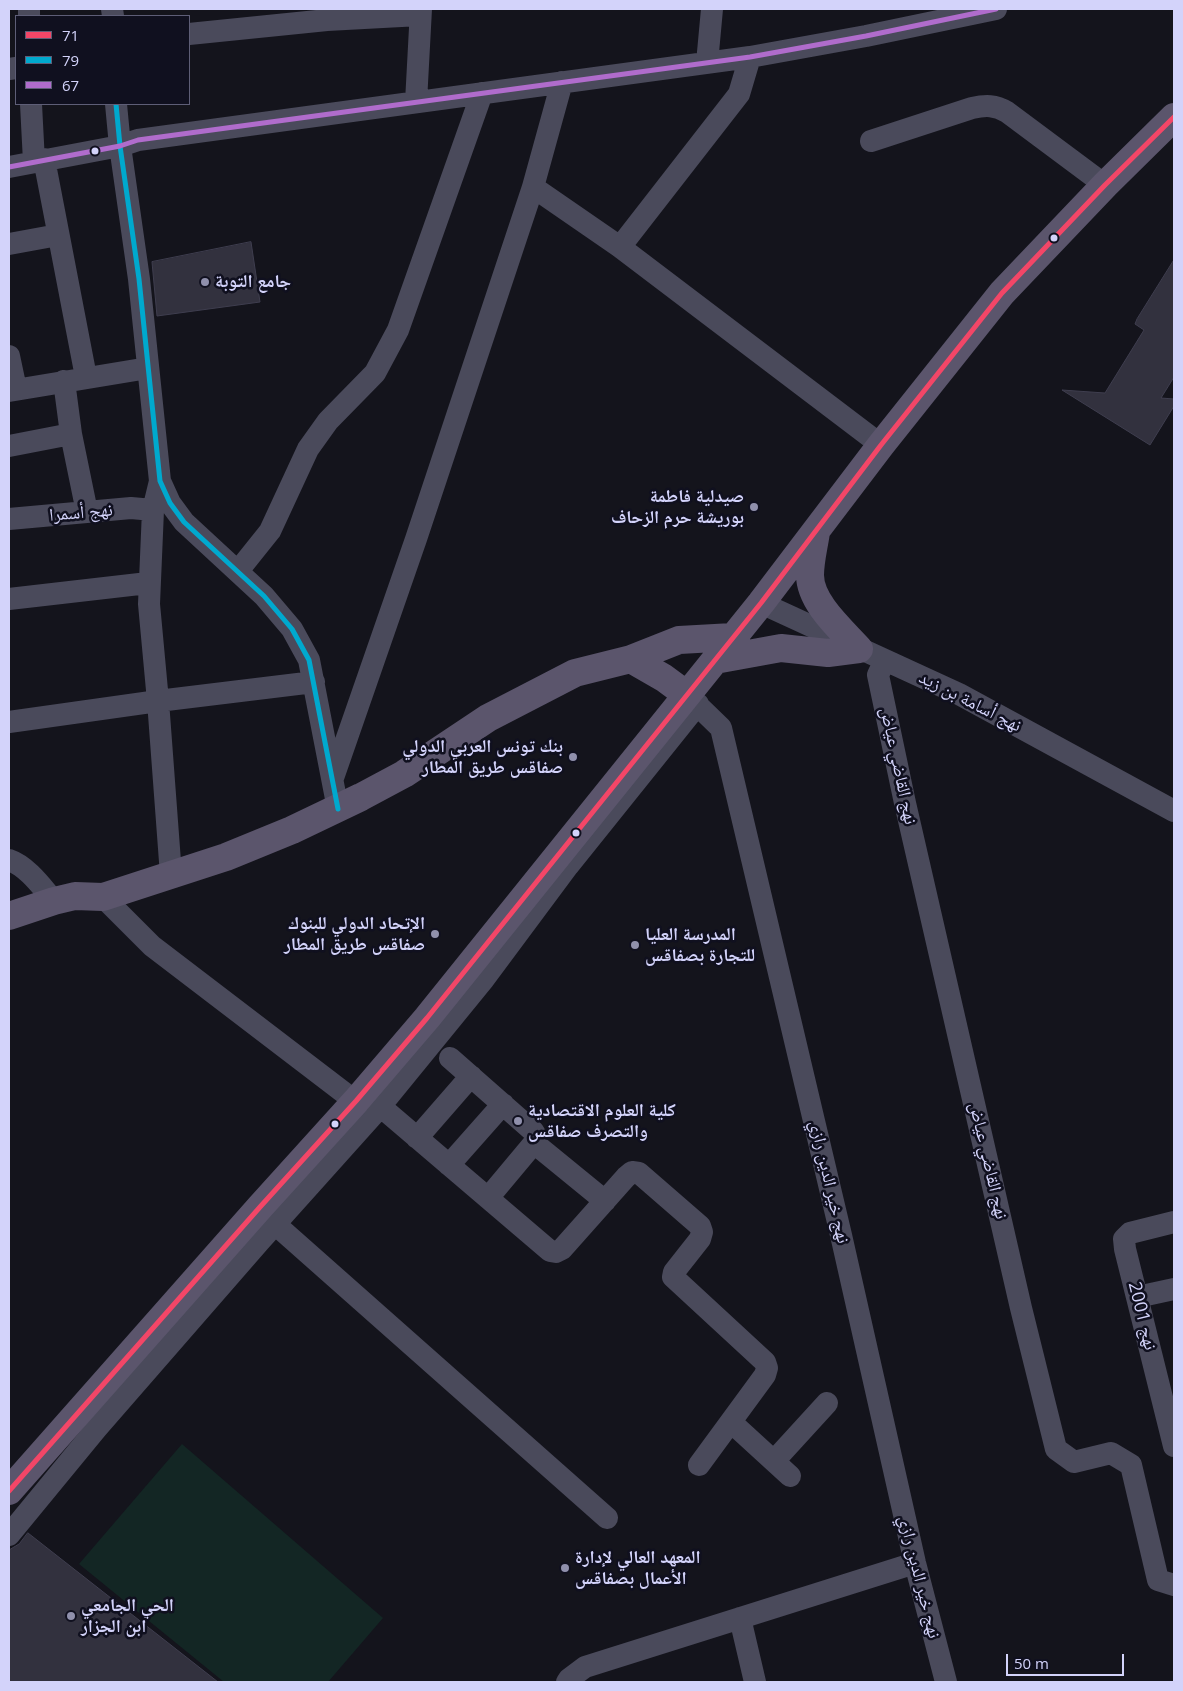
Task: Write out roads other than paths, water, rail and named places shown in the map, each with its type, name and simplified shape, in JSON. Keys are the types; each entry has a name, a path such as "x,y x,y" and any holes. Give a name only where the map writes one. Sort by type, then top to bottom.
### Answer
{"main road":[{"path":"9,1491 260,1207 370,1107 427,1018 693,700 715,660 816,532 881,445 1002,293 1105,185 1174,117"},
{"path":"816,532 810,576 813,590 828,616 859,649"},
{"path":"9,916 54,901 76,896 103,897 208,864 256,845 338,809 404,774 488,718 575,673 631,659 679,640 733,637"},
{"path":"715,660 781,648 828,653 859,649"},
{"path":"631,659 664,678 693,700"}],"street":[{"path":"707,63 712,9"},
{"path":"9,166 120,146 138,140 750,57 866,36 971,11 996,9"},
{"path":"190,34 421,12 416,102"},
{"path":"620,247 739,94 750,57"},
{"path":"331,781 416,538 533,187 562,82"},
{"path":"238,571 270,531 308,449 328,421 375,373 386,355 398,330 482,93"},
{"path":"30,105 39,160 58,235 86,377"},
{"path":"116,105 120,146 140,279 160,481 170,502 184,522 264,596 292,629 309,660 331,781 338,809"},
{"path":"871,141 972,108 987,105 998,107 1105,185"},
{"path":"533,187 620,247 881,445"},
{"path":"9,244 58,235"},
{"path":"9,356 12,390 148,368"},
{"path":"64,381 71,434 87,512"},
{"path":"9,446 71,434"},
{"path":"160,481 153,510 148,604 158,701 171,875"},
{"name":"نهج أسمرا","path":"9,519 131,508 153,510"},
{"path":"9,599 148,583"},
{"name":"نهج أسامة بن زيد","path":"761,603 960,694 1174,811"},
{"name":"نهج القاضي عياض","path":"885,660 878,675 905,803 1021,1308 1056,1449 1074,1462 1111,1453 1131,1465 1158,1580 1174,1585"},
{"path":"9,722 314,682"},
{"name":"نهج خير الدين رازي","path":"693,700 721,728 842,1235 915,1563 946,1682"},
{"path":"9,860 29,874 54,901"},
{"path":"103,897 152,946 370,1107 417,1138 550,1251 562,1250 632,1172 639,1173 700,1226 702,1232 700,1238 674,1272 673,1277 764,1362 767,1368 766,1375 699,1465"},
{"path":"450,1058 533,1131 536,1136 534,1143 488,1198"},
{"path":"417,1138 470,1076"},
{"path":"450,1166 503,1104"},
{"path":"9,1535 97,1428 276,1224 370,1107"},
{"path":"534,1143 605,1201"},
{"name":"نهج 2001","path":"1174,1222 1130,1233 1124,1239 1174,1446"},
{"path":"276,1224 607,1518"},
{"path":"1137,1297 1174,1289"},
{"path":"774,1461 827,1403"},
{"path":"731,1422 790,1476"},
{"path":"568,1682 569,1679 586,1667 915,1563"},
{"path":"740,1618 755,1682"}],"place":[{"name":"جامع التوبة","path":"205,282"},
{"name":"صيدلية فاطمة بوريشة حرم الزحاف","path":"754,507"},
{"name":"بنك تونس العربي الدولي صفاقس طريق المطار","path":"573,757"},
{"name":"الإتحاد الدولي للبنوك صفاقس طريق المطار","path":"435,934"},
{"name":"المدرسة العليا للتجارة بصفاقس","path":"635,945"},
{"name":"كلية العلوم الاقتصادية والتصرف صفاقس","path":"518,1121"},
{"name":"المعهد العالي لإدارة الأعمال بصفاقس","path":"565,1568"},
{"name":"الحي الجامعي ابن الجزار","path":"71,1616"}]}
